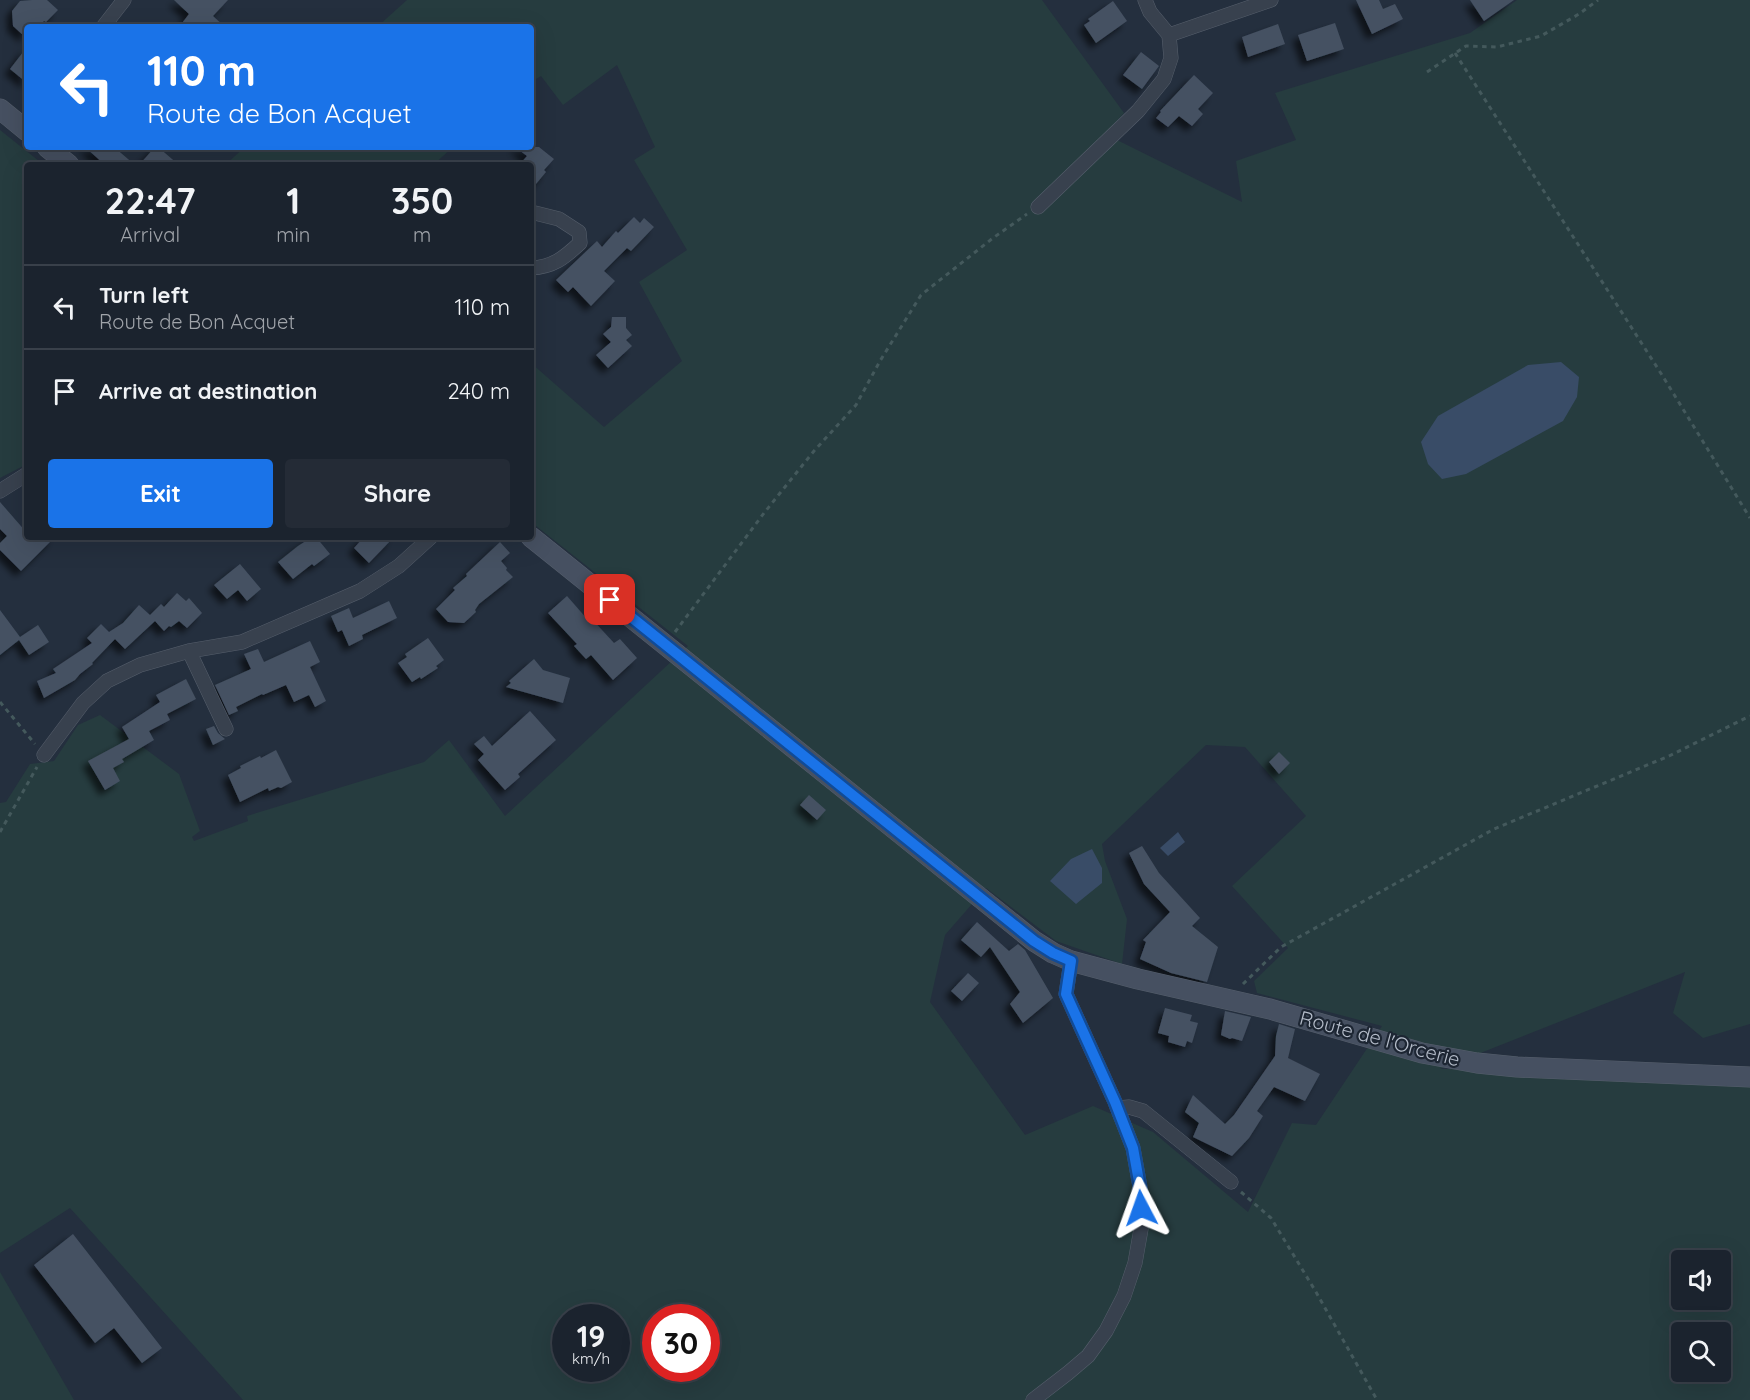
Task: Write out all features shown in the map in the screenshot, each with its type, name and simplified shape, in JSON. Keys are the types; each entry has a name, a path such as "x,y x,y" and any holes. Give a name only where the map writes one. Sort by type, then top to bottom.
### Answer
{"street":[{"path":"105,24 124,0"},
{"path":"1038,207 1138,111 1164,80 1172,58 1170,35 1150,12 1145,0"},
{"path":"1170,35 1271,0"},
{"path":"0,109 24,125"},
{"path":"51,150 65,162"},
{"path":"534,213 559,219 579,232 580,243 564,258 544,267 534,268"},
{"path":"0,491 24,476"},
{"name":"Route de l'Orcerie","path":"534,539 1025,934 1053,953 1071,961 1270,1009 1422,1053 1476,1063 1517,1067 1750,1077"},
{"path":"44,755 83,703 107,681 140,665 189,651 242,642 360,591 399,566 428,540"},
{"path":"189,651 226,729"},
{"path":"1033,1400 1088,1356 1106,1331 1124,1296 1135,1263 1141,1229 1140,1187 1133,1148 1066,994 1071,961"},
{"path":"1117,1108 1129,1107 1143,1111 1231,1182"}],"path":[{"path":"1427,72 1466,46 1497,47 1541,36 1598,0"},
{"path":"1455,53 1662,375 1750,518"},
{"path":"666,645 764,513 855,405 921,295 993,237 1038,207"},
{"path":"0,702 44,755 0,832"},
{"path":"1228,999 1281,947 1494,829 1669,756 1750,716"},
{"path":"1231,1182 1271,1218 1377,1400"}],"green space":[{"path":"407,0 1042,0 1124,113 1107,132 1119,141 1242,202 1236,161 1296,140 1275,93 1470,33 1517,0 1750,0 1750,1024 1703,1038 1673,1013 1685,972 1440,1069 1750,1070 1750,1400 243,1400 70,1208 0,1253 0,803 6,802 30,764 54,761 78,725 100,715 179,774 200,831 192,837 194,841 248,821 247,816 424,762 449,740 505,816 688,646 534,524 534,366 604,427 682,361 639,282 687,250 634,160 655,147 617,65 563,105 541,76 534,80 534,24 380,24","holes":["1206,745 1245,747 1306,816 1232,886 1288,948 1254,981 1257,993 1382,1026 1316,1125 1292,1123 1248,1212 1153,1132 1093,1106 1025,1135 930,1002 945,935 986,888 1056,941 1122,964 1127,919 1105,861 1102,844"]},
{"path":"0,130 40,162 24,162 24,466 0,478"},
{"path":"242,150 450,150 436,162 228,162"},
{"path":"0,1272 74,1400 0,1400"}],"water":[{"path":"1561,362 1579,377 1577,397 1563,421 1466,474 1442,479 1428,464 1421,442 1438,416 1528,365"},
{"path":"1178,832 1185,842 1168,856 1160,848"},
{"path":"1092,849 1102,868 1102,883 1076,904 1050,881 1071,859"}],"building":[{"path":"47,0 58,10 46,22 24,24 24,36 13,26 12,11 20,1"},
{"path":"174,0 228,0 213,16 222,24 181,24 189,14"},
{"path":"1356,0 1379,0 1383,9 1395,4 1403,19 1372,34"},
{"path":"1470,0 1514,0 1484,21"},
{"path":"1113,1 1127,21 1096,43 1084,25 1090,21 1088,19"},
{"path":"1335,23 1344,49 1307,61 1298,35"},
{"path":"1278,24 1285,44 1248,57 1242,37"},
{"path":"24,51 24,81 10,69"},
{"path":"1141,52 1159,66 1142,89 1123,75"},
{"path":"1194,75 1213,93 1198,109 1203,114 1192,126 1179,116 1168,127 1156,118"},
{"path":"534,147 539,147 554,159 534,186 534,162 522,162 527,156 519,150 534,150"},
{"path":"88,150 118,150 132,162 102,162"},
{"path":"152,150 162,150 176,162 142,162"},
{"path":"634,217 640,223 644,218 654,227 631,251 627,248 604,271 615,281 591,306 573,287 568,292 556,280 597,241 602,247 616,231 618,233"},
{"path":"612,317 626,317 626,328 632,335 626,340 632,346 608,368 596,355 611,342 603,334 611,327"},
{"path":"0,502 24,530 24,540 52,540 21,571 0,550 0,543 7,536 0,529"},
{"path":"307,540 318,540 330,554 293,579 278,562"},
{"path":"361,540 391,540 369,563 354,548"},
{"path":"500,542 510,553 501,561 513,577 479,604 476,612 464,623 448,622 436,609 455,590 453,588 467,576 466,574"},
{"path":"240,564 261,589 247,601 238,590 227,599 214,585"},
{"path":"177,593 186,601 189,598 202,613 187,628 179,621 164,631 155,621 125,649 115,639 75,680 44,698 37,681 56,673 53,669 92,643 87,638 101,624 109,632 123,623 139,605 150,615 161,604 164,607"},
{"path":"567,596 588,620 591,618 614,643 620,639 637,658 613,680 591,655 586,659 574,646 577,644 548,613"},
{"path":"389,601 397,618 362,635 363,639 349,646 342,630 338,632 331,616 349,608 353,618"},
{"path":"0,610 20,637 38,625 49,642 29,655 19,640 0,655"},
{"path":"428,638 444,660 436,666 438,668 412,682 398,663 407,657 405,654"},
{"path":"310,641 320,662 310,667 326,701 315,707 309,695 294,702 286,685 236,707 238,711 229,715 215,685 251,669 244,654 258,649 264,662"},
{"path":"534,659 543,670 570,678 563,703 506,687 511,683 509,681"},
{"path":"186,679 196,699 167,714 170,720 149,731 154,740 122,759 124,762 113,768 120,781 105,790 88,761 129,739 122,727 160,702 156,695"},
{"path":"530,711 556,740 518,774 520,777 505,790 478,760 484,754 474,744 484,736 492,746"},
{"path":"214,726 225,739 213,745 206,729"},
{"path":"276,750 292,782 269,791 268,788 240,802 228,775 241,768 240,766"},
{"path":"1279,752 1290,763 1279,774 1269,762"},
{"path":"809,795 826,810 817,820 800,805"},
{"path":"1142,846 1159,873 1200,918 1192,926 1218,947 1207,982 1171,973 1140,959 1146,942 1143,940 1170,912 1144,884 1129,853"},
{"path":"977,922 1009,951 1018,944 1025,950 1053,998 1023,1023 1010,1004 1020,992 990,947 981,957 961,940"},
{"path":"968,973 979,983 962,1001 951,991"},
{"path":"1165,1008 1192,1015 1190,1021 1198,1023 1192,1043 1187,1041 1185,1047 1168,1042 1169,1036 1158,1033"},
{"path":"1225,1011 1251,1017 1242,1041 1221,1035"},
{"path":"1279,1024 1295,1029 1288,1058 1320,1074 1305,1101 1274,1087 1257,1111 1263,1116 1249,1138 1232,1156 1193,1137 1199,1123 1185,1112 1193,1095 1225,1124 1234,1115 1275,1056"},
{"path":"73,1234 162,1348 142,1363 114,1328 95,1343 34,1265"}],"route":[{"path":"610,600 1034,941 1071,961 1066,994 1115,1102 1133,1148 1141,1208"}]}
